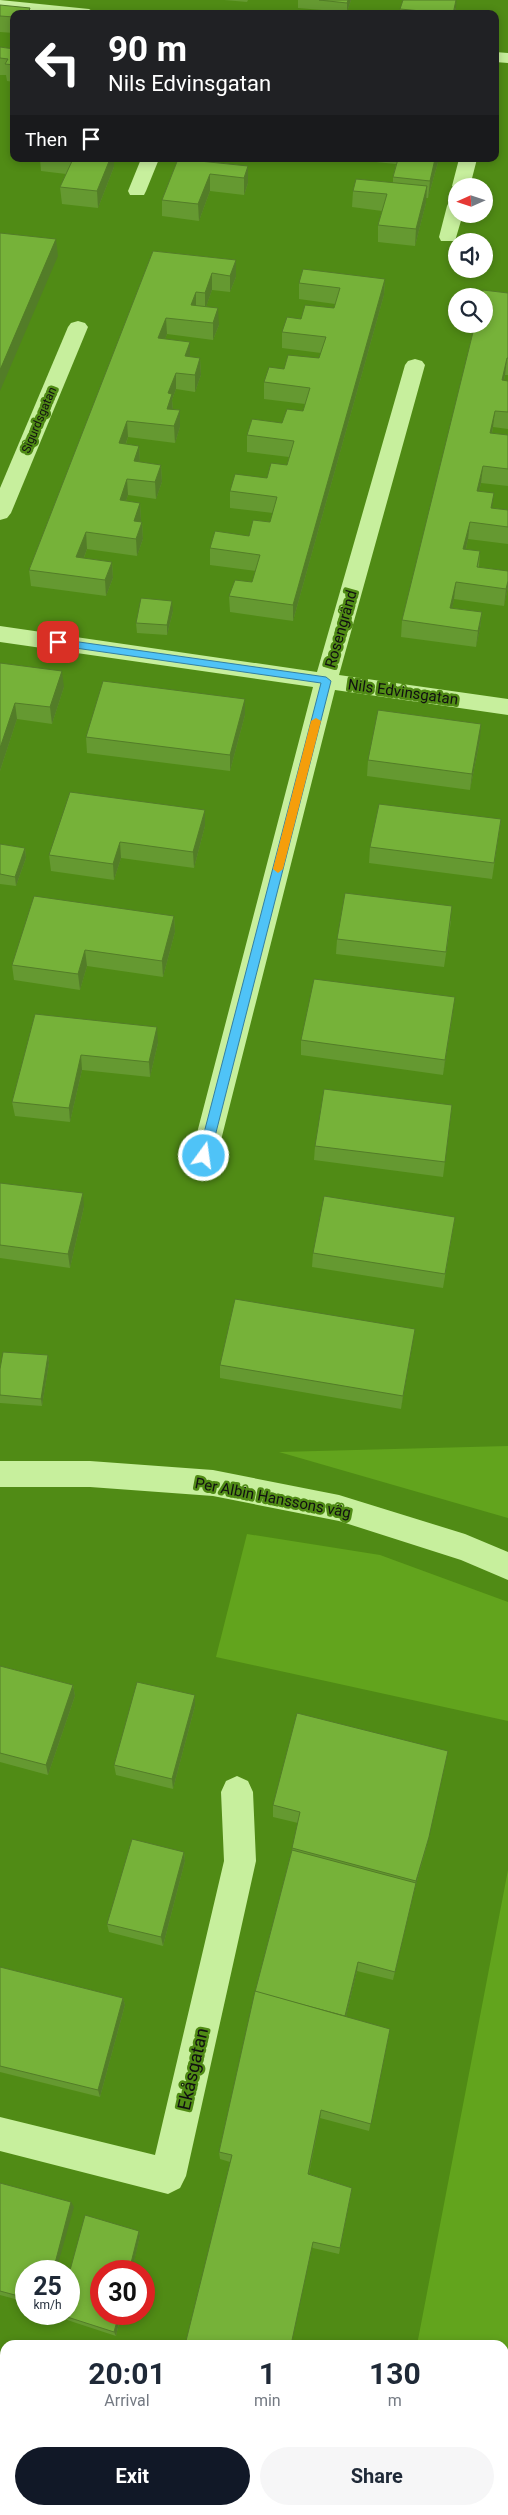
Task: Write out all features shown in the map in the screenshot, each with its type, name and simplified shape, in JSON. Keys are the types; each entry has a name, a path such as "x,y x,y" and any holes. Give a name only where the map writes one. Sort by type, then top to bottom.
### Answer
{"street":[{"path":"0,4 53,10"},
{"path":"137,191 149,162"},
{"path":"463,178 467,162"},
{"name":"Sigurdsgatan","path":"0,513 78,327"},
{"name":"Rosengränd","path":"204,1156 326,681 415,365"},
{"name":"Nils Edvinsgatan","path":"0,634 508,707"},
{"name":"Per Albin Hanssons väg","path":"0,1474 90,1474 213,1483 339,1508 465,1548 508,1566"},
{"name":"Ekåsgatan","path":"0,2134 168,2176 240,1861 237,1792"}],"green space":[{"path":"508,1446 508,1518 279,1452"},
{"path":"247,1534 380,1555 508,1602 508,1721 216,1657"},
{"path":"508,1870 508,2340 418,2340"}],"building":[{"path":"319,0 348,0 347,3"},
{"path":"403,0 456,0 454,10 400,9"},
{"path":"0,5 30,8 29,10 10,10 10,17 0,16"},
{"path":"0,47 10,48 10,65 5,64 8,59 0,58"},
{"path":"72,162 109,162 97,191 60,187"},
{"path":"177,162 208,162 248,166 244,178 210,174 198,204 162,200"},
{"path":"397,162 434,162 430,181 393,177"},
{"path":"356,179 427,186 416,229 378,225 387,194 353,191"},
{"path":"0,233 56,239 0,370"},
{"path":"153,251 236,260 230,276 212,273 205,293 196,292 191,305 218,308 213,323 166,318 158,338 190,342 185,356 200,358 195,375 176,373 168,393 172,394 167,409 180,410 174,426 127,421 119,443 139,446 134,461 161,465 155,482 127,479 120,500 140,503 134,521 142,522 136,539 86,532 76,557 112,562 105,580 29,570"},
{"path":"303,269 385,279 293,605 229,596 235,580 252,582 260,555 210,548 215,531 249,536 253,520 270,522 277,497 230,491 235,474 267,478 271,463 287,465 294,441 247,435 252,419 282,423 287,409 303,411 310,388 264,382 269,367 284,369 288,355 319,358 326,337 282,332 287,317 301,319 305,305 334,308 340,288 299,283"},
{"path":"493,291 508,293 508,358 502,380 508,381 508,412 495,411 490,433 508,435 508,469 483,466 477,491 494,493 491,508 508,510 508,527 470,522 463,549 480,551 477,567 508,571 506,589 456,582 450,608 482,612 478,631 402,620 473,333 493,333"},
{"path":"141,598 172,601 167,625 136,623"},
{"path":"0,663 62,671 50,707 15,703 0,748"},
{"path":"103,681 245,699 230,755 86,737"},
{"path":"378,710 481,724 472,774 368,760"},
{"path":"70,792 205,810 193,852 120,842 113,864 49,855"},
{"path":"379,804 501,819 494,863 370,847"},
{"path":"0,844 25,848 15,877 0,874"},
{"path":"345,893 452,906 446,952 337,939"},
{"path":"34,896 174,916 162,961 85,950 78,974 12,965"},
{"path":"314,979 455,997 445,1060 301,1040"},
{"path":"35,1014 157,1027 149,1062 81,1055 69,1108 12,1102"},
{"path":"324,1089 452,1105 445,1162 315,1146"},
{"path":"0,1183 83,1193 68,1254 0,1245"},
{"path":"324,1196 455,1217 445,1274 313,1253"},
{"path":"235,1299 415,1329 403,1396 220,1365"},
{"path":"3,1352 48,1355 41,1399 0,1395 0,1369"},
{"path":"0,1666 73,1685 46,1765 0,1753"},
{"path":"137,1682 195,1695 172,1779 114,1765"},
{"path":"297,1713 448,1751 429,1837 416,1881 292,1848 300,1812 273,1805"},
{"path":"132,1839 184,1852 161,1937 107,1924"},
{"path":"292,1850 416,1883 395,1972 358,1962 345,2016 255,1992"},
{"path":"0,1967 123,1998 98,2090 0,2066"},
{"path":"255,1991 390,2029 371,2124 321,2110 308,2174 352,2188 340,2248 313,2242 292,2340 186,2340 232,2155 219,2152"},
{"path":"0,2183 71,2202 56,2260 15,2260 15,2295 0,2291"},
{"path":"85,2215 139,2231 132,2260 90,2260 90,2324 80,2321 80,2260 73,2260"},
{"path":"92,2325 116,2325 114,2332"}],"slow traffic":[{"path":"278,869 316,721"}],"route":[{"path":"58,642 326,681 204,1156"}]}
